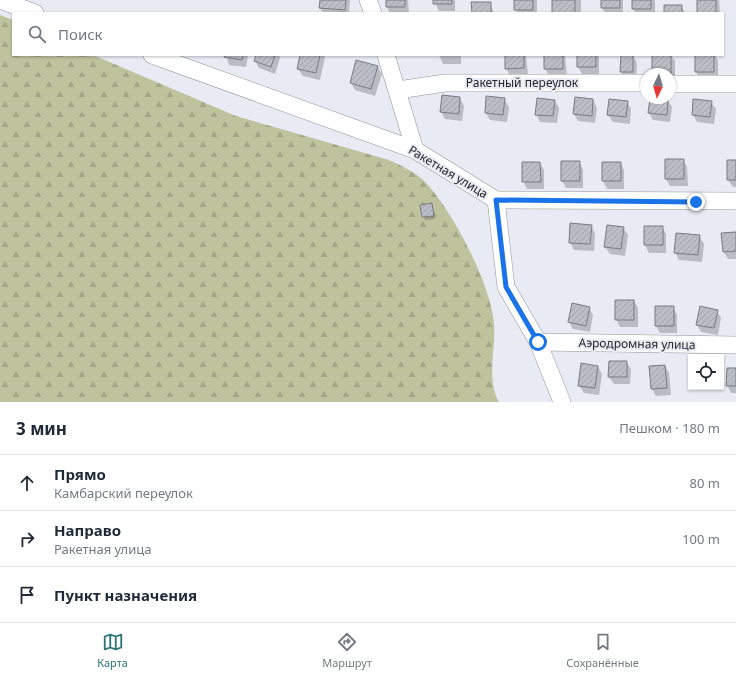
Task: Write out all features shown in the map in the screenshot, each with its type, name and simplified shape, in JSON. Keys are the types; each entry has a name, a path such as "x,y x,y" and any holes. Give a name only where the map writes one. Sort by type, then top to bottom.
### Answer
{"street":[{"path":"0,0 32,12"},
{"path":"368,0 373,12"},
{"name":"Ракетная улица","path":"155,56 415,150 496,200 736,202"},
{"path":"386,56 398,90 415,150"},
{"name":"Ракетный переулок","path":"398,90 445,83 640,84"},
{"path":"676,84 736,84"},
{"path":"496,200 506,287 538,342 562,402"},
{"name":"Аэродромная улица","path":"538,342 736,345"}],"green space":[{"path":"0,15 12,20 12,56 95,56 236,116 389,160 409,170 426,183 437,196 459,230 486,289 494,324 492,374 495,393 499,402 0,402"}],"building":[{"path":"320,0 346,0 345,10 319,8"},
{"path":"386,0 405,0 405,7 386,7"},
{"path":"433,0 452,0 452,4 433,4"},
{"path":"514,0 533,0 533,10 514,10"},
{"path":"552,0 575,0 575,12 552,12"},
{"path":"601,0 620,0 620,8 601,8"},
{"path":"632,0 651,0 651,9 632,9"},
{"path":"697,0 716,0 716,12 697,12"},
{"path":"471,2 491,2 491,12 472,12"},
{"path":"664,5 682,5 682,12 664,12"},
{"path":"224,56 243,56 242,60"},
{"path":"256,56 275,56 271,67 254,61"},
{"path":"300,56 320,56 316,73 297,69"},
{"path":"505,56 524,56 524,68 505,69"},
{"path":"544,56 563,56 563,69 544,69"},
{"path":"577,56 596,56 596,67 577,67"},
{"path":"621,56 633,56 633,72 620,72"},
{"path":"652,56 671,56 671,68 652,68"},
{"path":"695,56 714,56 714,72 695,72"},
{"path":"356,60 378,66 371,89 350,83"},
{"path":"442,95 460,97 459,114 440,112"},
{"path":"486,96 505,98 503,115 485,113"},
{"path":"575,97 593,99 592,116 573,114"},
{"path":"537,98 555,100 553,116 535,115"},
{"path":"609,99 628,101 626,117 607,115"},
{"path":"693,99 712,101 710,117 692,115"},
{"path":"649,104 668,104 667,115 648,113"},
{"path":"665,159 684,159 684,179 665,179"},
{"path":"727,160 736,160 736,180 727,180"},
{"path":"561,161 580,161 580,181 561,181"},
{"path":"522,162 540,162 541,182 522,182"},
{"path":"602,162 621,162 621,181 602,181"},
{"path":"432,203 434,216 422,217 420,205"},
{"path":"570,223 592,225 590,244 569,243"},
{"path":"607,225 624,227 621,249 604,247"},
{"path":"644,226 663,226 663,245 644,245"},
{"path":"736,232 736,251 723,252 721,233"},
{"path":"676,233 700,235 698,255 674,253"},
{"path":"615,300 634,300 634,320 615,320"},
{"path":"572,303 590,307 586,326 568,322"},
{"path":"655,306 674,306 674,326 655,326"},
{"path":"700,306 718,310 714,328 696,325"},
{"path":"609,361 627,361 627,377 608,377"},
{"path":"581,363 598,366 595,388 578,386"},
{"path":"665,365 667,388 651,389 649,366"},
{"path":"727,368 736,368 736,386 726,386"}],"route":[{"path":"538,342 506,287 496,200 696,202"}]}
